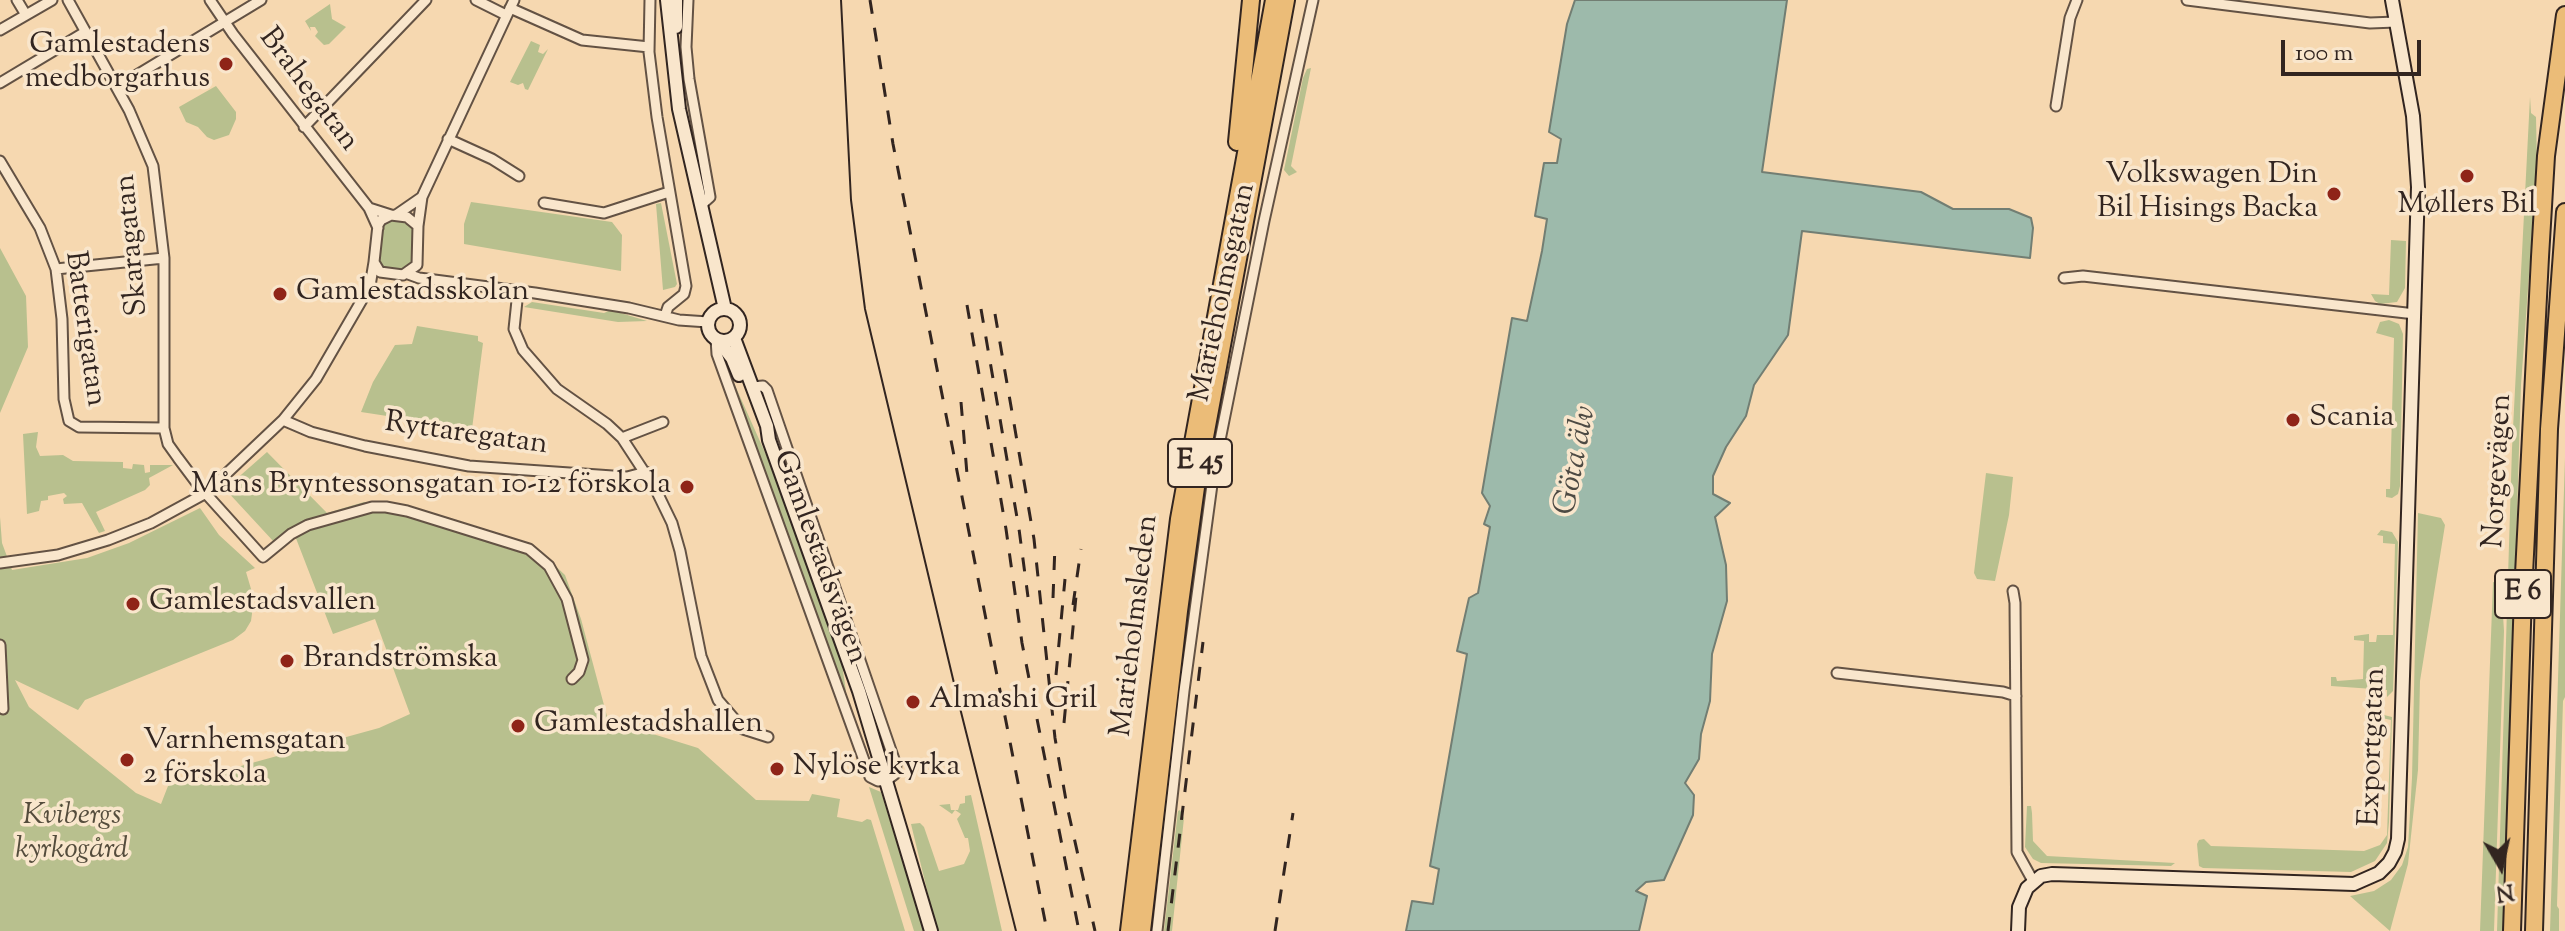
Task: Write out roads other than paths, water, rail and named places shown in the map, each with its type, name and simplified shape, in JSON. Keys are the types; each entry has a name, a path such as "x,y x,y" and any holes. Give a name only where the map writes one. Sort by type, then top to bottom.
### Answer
{"highway":[{"path":"1238,187 1236,151 1251,0"},
{"name":"Marieholmsleden","path":"1129,931 1177,532 1274,0"},
{"name":"Marieholmsleden","path":"1142,931 1197,480 1286,0"},
{"name":"Norgevägen","path":"2512,931 2523,579 2537,302 2546,156 2565,15"},
{"name":"Norgevägen","path":"2534,931 2549,429 2565,212"}],"street":[{"path":"17,0 26,15"},
{"path":"0,30 52,0"},
{"name":"Skaragatan","path":"68,0 117,87 153,166 164,258 164,428 168,444 206,493 263,557 291,534 308,525 372,507 407,511 529,549 549,566 567,599 583,660 582,668 572,679"},
{"name":"Brahegatan","path":"210,0 304,127 369,208 378,228"},
{"path":"117,87 261,0"},
{"path":"304,127 426,0"},
{"path":"476,0 510,8 582,40 649,47"},
{"path":"650,0 649,47 657,117 686,289 668,307 665,316"},
{"path":"667,0 675,87 725,309"},
{"path":"673,62 676,0"},
{"path":"688,0 686,47 690,85 710,197 702,204"},
{"name":"Marieholmsgatan","path":"1157,931 1184,691 1214,470 1313,0"},
{"path":"2056,106 2070,18 2077,0"},
{"path":"2187,0 2370,23 2396,22"},
{"name":"Exportgatan","path":"2033,881 2041,876 2066,874 2354,884 2373,877 2389,863 2398,839 2417,158 2413,116 2392,0"},
{"path":"408,274 417,262 422,197 510,8"},
{"path":"0,83 85,32"},
{"path":"675,87 690,85"},
{"path":"448,139 492,159 519,176"},
{"name":"Batterigatan","path":"0,161 40,228 56,269 62,319 64,399 69,421 79,427 164,428"},
{"path":"544,203 604,213 669,192"},
{"path":"1,563 58,555 96,545 151,523 206,493 283,420 316,379 370,286 381,220 422,197"},
{"path":"369,208 407,217 418,226"},
{"path":"56,269 164,258"},
{"path":"374,262 380,272 388,275 408,274 708,322"},
{"path":"417,262 429,278"},
{"path":"370,286 388,275"},
{"path":"2064,278 2083,276 2415,314"},
{"path":"518,291 514,329 523,350 557,389 622,438 646,472 672,523 701,656 711,686 725,711 753,734 768,737"},
{"path":"725,309 734,313 739,321 739,332 727,341 717,340 710,333 708,322 714,312 725,309"},
{"name":"Gamlestadsvägen","path":"734,338 859,691 931,931"},
{"name":"Gamlestadsvägen","path":"717,340 718,356 870,777 878,781 887,780 895,774 896,765 767,390 763,386 752,387"},
{"name":"Gamlestadsvägen","path":"717,340 732,358 761,429 769,440"},
{"name":"Ryttaregatan","path":"283,420 311,432 442,462 627,477 646,472"},
{"path":"622,438 663,422"},
{"path":"2013,591 2017,852 2033,881 2023,896 2018,931"},
{"path":"0,645 3,709"},
{"path":"1837,673 2016,696"},
{"path":"848,714 859,691"}],"water":[{"name":"Göta älv","path":"1575,0 1787,0 1762,172 1921,192 1953,209 2009,209 2031,218 2030,258 1802,231 1788,335 1754,385 1746,416 1726,447 1713,476 1713,494 1730,503 1715,517 1726,565 1727,601 1712,654 1710,701 1701,734 1699,759 1685,783 1694,795 1693,815 1664,880 1646,882 1636,891 1647,896 1639,931 1406,931 1412,901 1433,904 1439,869 1430,866 1467,654 1457,651 1469,598 1478,593 1490,527 1484,524 1490,506 1482,493 1512,318 1527,321 1542,251 1547,219 1535,216 1544,163 1557,163 1561,139 1549,132 1567,24"}],"tram line":[{"path":"841,0 851,200 865,309 1016,931"}],"railway":[{"path":"870,0 893,144 1047,931"},
{"path":"967,305 1006,529 1022,643 1079,931"},
{"path":"981,309 1028,597"},
{"path":"995,314 1034,539 1055,738 1095,931"},
{"path":"961,402 967,474"},
{"path":"1053,598 1055,545"},
{"path":"1073,605 1081,549"},
{"path":"1056,675 1065,579"},
{"path":"1064,723 1076,596"},
{"path":"1168,931 1203,642"},
{"path":"1275,931 1293,813"}],"place":[{"name":"Gamlestadens medborgarhus","path":"226,64"},
{"name":"Møllers Bil","path":"2467,176"},
{"name":"Volkswagen Din Bil Hisings Backa","path":"2334,194"},
{"name":"Gamlestadsskolan","path":"280,294"},
{"name":"Scania","path":"2293,420"},
{"name":"Måns Bryntessonsgatan 10-12 förskola","path":"687,487"},
{"name":"Gamlestadsvallen","path":"133,604"},
{"name":"Brandströmska","path":"287,661"},
{"name":"Almashi Gril","path":"913,702"},
{"name":"Gamlestadshallen","path":"518,726"},
{"name":"Varnhemsgatan 2 förskola","path":"127,760"},
{"name":"Nylöse kyrka","path":"777,769"}],"park label":[{"name":"Kvibergs kyrkogård","path":"72,835"}]}
